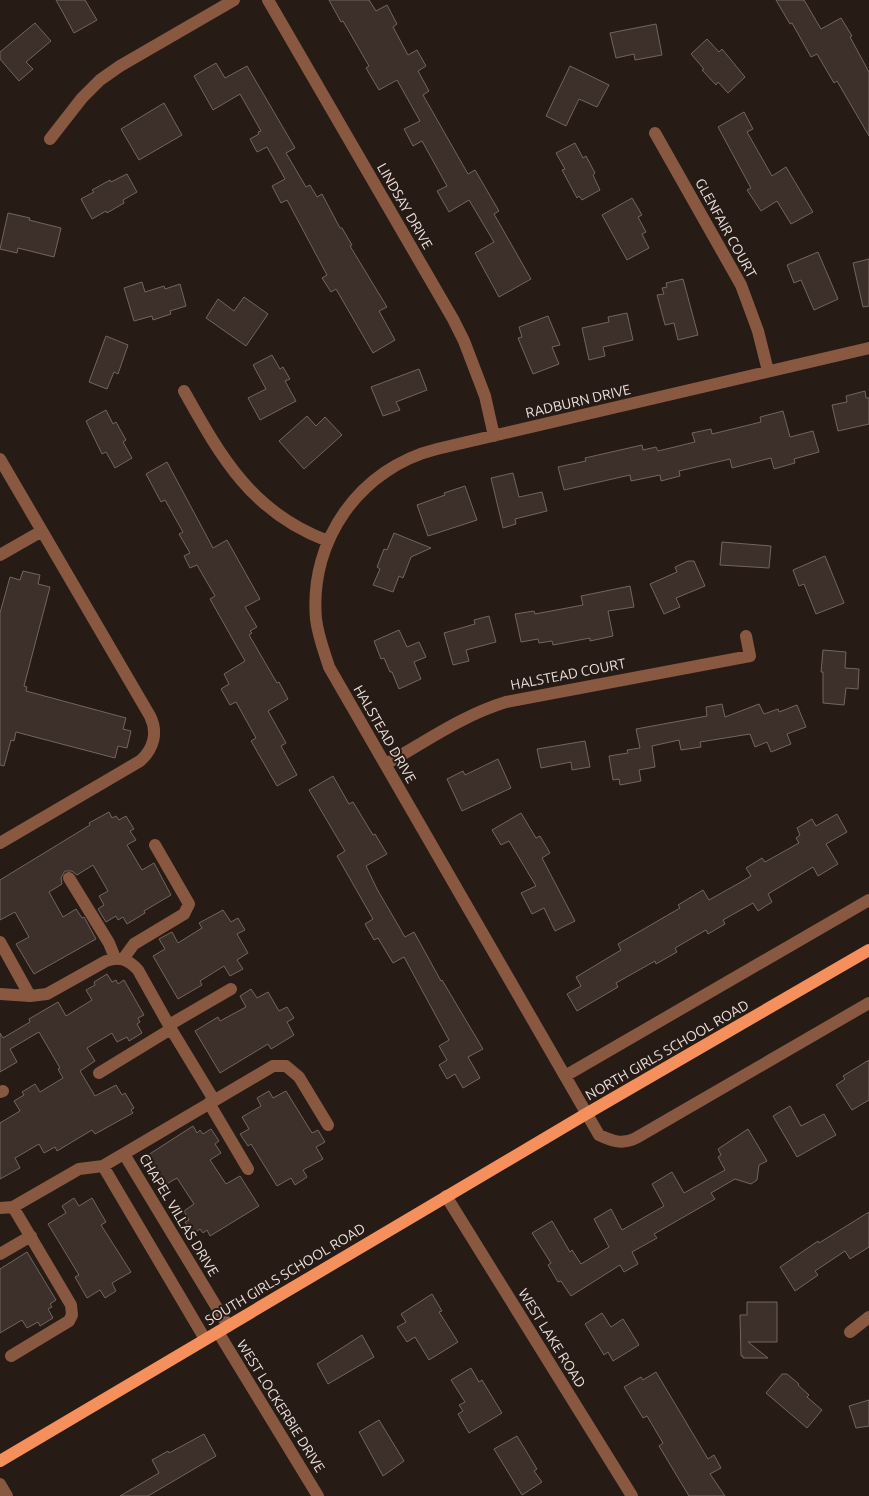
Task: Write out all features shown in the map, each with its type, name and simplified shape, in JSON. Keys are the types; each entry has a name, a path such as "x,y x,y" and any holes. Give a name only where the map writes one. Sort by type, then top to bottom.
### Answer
{"main road":[{"name":"NORTH GIRLS SCHOOL ROAD","path":"586,1114 869,950"},
{"name":"SOUTH GIRLS SCHOOL ROAD","path":"0,1461 586,1114"}],"street":[{"path":"50,139 82,98 100,80 120,66 234,0"},
{"name":"LINDSAY DRIVE","path":"268,0 453,319 464,341 484,396 494,436"},
{"name":"GLENFAIR COURT","path":"655,133 741,285 758,331 768,371"},
{"name":"RADBURN DRIVE","path":"328,541 348,506 365,487 384,472 422,453 869,348"},
{"path":"184,391 214,445 232,471 248,489 272,510 306,531 328,541"},
{"path":"0,459 150,716 154,737 149,751 140,761 0,844"},
{"path":"0,555 42,530"},
{"name":"HALSTEAD DRIVE","path":"328,541 320,564 316,588 316,620 321,644 329,667 586,1114"},
{"name":"HALSTEAD COURT","path":"386,764 464,719 506,702 750,656 746,636"},
{"path":"0,994 30,996 47,994 106,961 119,958 134,944 184,914 189,904 155,845"},
{"path":"69,878 119,958 132,963 138,970 248,1169"},
{"name":"NORTH GIRLS SCHOOL ROAD","path":"564,1076 869,900"},
{"path":"0,942 30,996"},
{"path":"99,1073 231,988"},
{"name":"NORTH GIRLS SCHOOL ROAD","path":"586,1114 600,1135 612,1142 631,1140 869,1003"},
{"name":"CHAPEL VILLAS DRIVE","path":"223,1329 124,1154 274,1066 286,1066 299,1077 328,1125"},
{"path":"0,1208 13,1207 79,1169 103,1166 124,1154"},
{"path":"103,1166 206,1339"},
{"name":"WEST LAKE ROAD","path":"446,1196 632,1496"},
{"path":"11,1356 69,1321 72,1315 71,1305 13,1207"},
{"path":"0,1254 31,1236"},
{"path":"850,1332 869,1317"},
{"name":"WEST LOCKERBIE DRIVE","path":"223,1329 318,1496"},
{"path":"0,1484 7,1496"}],"building":[{"path":"56,0 85,0 97,20 74,33"},
{"path":"329,0 369,0 376,11 387,5 397,24 393,27 408,55 417,50 426,66 418,71 429,91 423,95 468,174 475,170 499,211 494,214 531,279 499,297 475,253 494,242 469,200 449,212 437,191 447,186 422,141 413,146 404,129 420,121 397,80 379,90 366,68 369,66"},
{"path":"776,0 804,0 821,29 841,18 869,72 869,136 837,81 834,83 817,54 811,57 792,23 790,24"},
{"path":"35,23 51,41 26,62 33,69 19,81 0,59 0,52"},
{"path":"656,24 662,55 635,60 634,54 616,58 610,33"},
{"path":"707,39 719,52 722,49 745,77 728,93 718,82 716,85 691,54"},
{"path":"216,63 225,78 247,66 295,148 286,153 306,187 310,185 317,197 322,194 340,228 342,228 352,245 350,246 387,307 379,311 395,340 373,353 336,289 331,292 322,278 327,275 287,200 281,203 272,186 285,179 267,147 257,152 250,139 261,131 240,94 213,110 194,76"},
{"path":"570,66 609,85 597,107 579,99 566,126 546,116"},
{"path":"164,103 182,135 139,160 121,129"},
{"path":"744,112 753,129 747,132 772,176 786,167 813,212 791,224 777,201 761,211 747,190 751,188 718,127"},
{"path":"575,143 583,158 586,156 595,173 593,175 600,190 582,200 579,196 577,198 562,170 565,169 556,153"},
{"path":"127,174 137,192 123,200 124,203 92,219 81,199 110,180 111,182"},
{"path":"632,198 642,215 638,217 646,232 642,234 649,248 627,260 602,215"},
{"path":"8,213 61,228 54,257 18,248 17,253 0,249"},
{"path":"818,252 838,299 814,310 801,280 794,283 787,265"},
{"path":"869,259 869,306 863,307 853,263"},
{"path":"683,279 698,335 678,340 674,323 665,325 657,295 664,294 662,288 667,287 666,283"},
{"path":"142,282 145,292 164,286 165,289 180,284 186,306 170,311 171,314 153,320 152,316 134,321 124,288"},
{"path":"244,297 268,314 246,346 206,318 218,299 234,311"},
{"path":"627,313 633,340 603,347 605,356 589,360 582,328 609,322 608,317"},
{"path":"548,316 560,345 552,347 559,364 533,374 518,338 522,337 519,327"},
{"path":"106,336 128,345 118,374 114,372 107,389 89,382"},
{"path":"272,355 280,369 283,367 290,379 285,381 296,401 260,420 248,398 266,389 253,365"},
{"path":"419,369 427,390 396,402 400,410 383,416 371,387"},
{"path":"865,391 866,398 869,398 869,424 838,431 832,405 847,402 846,396"},
{"path":"106,410 113,424 116,422 126,440 123,442 132,458 115,468 106,452 102,454 86,421"},
{"path":"783,411 790,437 813,431 819,452 794,459 795,463 774,469 771,458 732,468 730,459 679,471 680,476 661,481 660,475 631,481 630,475 564,490 558,467 586,461 585,458 642,445 643,450 656,447 658,451 695,442 692,433 711,429 712,434 761,422 760,417"},
{"path":"307,416 316,426 325,417 342,435 304,469 279,441"},
{"path":"167,462 213,548 227,540 260,599 245,607 257,627 250,631 252,633 249,635 288,699 268,711 286,743 281,746 297,775 277,786 251,741 256,738 236,702 230,705 221,689 229,684 224,674 245,661 210,599 215,596 197,565 190,568 184,556 190,553 179,534 183,532 165,500 161,502 146,474"},
{"path":"513,473 519,497 542,492 547,511 515,519 516,524 503,528 491,478"},
{"path":"465,486 477,520 428,536 417,505"},
{"path":"394,533 431,548 411,557 403,578 399,576 393,592 373,585 380,569 377,567 384,549 387,550"},
{"path":"722,542 771,546 769,568 720,565"},
{"path":"825,556 844,603 816,614 804,584 799,586 793,570"},
{"path":"688,561 694,561 705,586 676,598 680,607 664,614 650,584 677,572 675,567"},
{"path":"23,571 40,575 38,584 50,587 24,686 27,687 26,691 126,718 123,729 131,731 127,748 118,746 115,758 16,732 14,741 11,740 4,766 0,765 0,613 10,577 20,580"},
{"path":"630,586 634,607 608,611 613,636 590,641 590,638 553,645 552,641 539,643 538,639 521,642 515,614 534,611 535,614 583,605 581,596"},
{"path":"489,616 496,642 466,650 469,661 453,665 444,633 475,624 474,620"},
{"path":"399,630 407,647 419,642 426,657 414,662 421,679 399,689 384,658 381,659 374,641"},
{"path":"823,650 846,652 845,668 859,669 858,689 846,688 844,705 823,703 823,672 821,672"},
{"path":"722,704 725,717 759,704 764,714 778,709 779,712 797,705 806,727 787,734 791,744 771,752 767,742 755,747 750,734 700,742 701,747 681,750 679,740 652,746 655,767 639,770 641,781 620,785 619,779 613,780 609,756 628,753 627,750 640,748 636,729 707,716 706,707"},
{"path":"585,741 590,767 572,770 571,762 541,768 537,749"},
{"path":"498,759 511,788 462,811 447,779 463,771 465,775"},
{"path":"333,776 349,804 353,802 387,854 366,866 377,889 405,937 414,932 441,981 483,1049 468,1057 480,1078 463,1088 455,1074 447,1079 439,1065 447,1060 439,1046 449,1040 404,957 393,963 378,938 374,940 365,924 373,919 337,856 345,851 309,790"},
{"path":"109,812 112,818 116,816 119,820 126,816 134,829 130,831 136,840 127,845 142,870 154,863 171,895 127,924 123,917 118,920 116,916 106,922 98,909 104,905 99,896 108,891 93,865 77,875 72,871 65,871 61,878 62,884 49,892 63,917 76,909 82,918 84,917 96,939 34,974 16,944 29,937 15,912 0,920 0,880"},
{"path":"521,813 536,838 540,836 550,853 542,858 575,921 555,931 544,908 532,914 521,893 536,886 509,841 501,845 492,830"},
{"path":"837,814 847,832 826,844 838,864 818,876 813,867 768,894 772,902 758,911 753,903 723,920 725,924 708,934 706,930 675,948 677,952 656,964 655,961 616,983 618,987 577,1011 567,994 581,986 576,977 621,950 618,944 680,908 678,905 703,890 709,900 741,882 751,876 746,868 762,858 765,862 799,843 796,838 800,835 797,828 812,819 816,826"},
{"path":"223,910 231,922 238,918 245,930 237,934 248,953 237,960 243,969 230,976 224,966 200,981 202,985 178,999 153,956 165,949 159,939 172,932 178,943 202,928 199,923"},
{"path":"107,974 112,982 116,980 118,984 124,980 144,1015 138,1018 140,1022 137,1024 142,1033 129,1041 127,1037 117,1042 112,1033 87,1048 95,1061 80,1071 95,1096 116,1085 122,1095 125,1093 134,1108 131,1110 133,1113 95,1134 92,1130 57,1151 55,1147 44,1153 39,1144 15,1158 20,1168 0,1179 0,1123 20,1111 14,1101 24,1095 22,1092 35,1084 40,1092 63,1078 58,1069 60,1068 39,1032 10,1049 17,1062 0,1072 0,1033 3,1038 30,1022 29,1019 58,1002 66,1016 92,1000 86,990 95,985 94,982"},
{"path":"251,989 257,998 268,992 279,1011 287,1007 294,1018 287,1022 294,1035 271,1049 268,1044 220,1073 195,1031 218,1017 220,1021 246,1007 240,996"},
{"path":"869,1060 869,1100 852,1110 836,1085 845,1079 843,1076"},
{"path":"269,1091 273,1098 286,1091 312,1133 318,1130 325,1142 316,1147 323,1159 303,1170 307,1177 295,1185 291,1178 277,1186 251,1144 248,1146 240,1134 249,1129 242,1117 261,1106 257,1098"},
{"path":"790,1106 801,1126 824,1114 836,1135 797,1157 773,1116"},
{"path":"193,1126 197,1133 200,1130 203,1134 211,1129 219,1141 215,1144 221,1153 210,1160 226,1184 240,1176 259,1206 210,1236 207,1230 203,1233 200,1229 193,1234 185,1222 189,1220 184,1211 194,1204 177,1178 165,1185 145,1157"},
{"path":"748,1129 767,1161 759,1165 757,1180 751,1184 735,1179 711,1193 715,1199 654,1234 657,1238 632,1252 638,1264 624,1272 620,1265 571,1296 561,1281 558,1282 548,1265 551,1263 532,1233 552,1221 570,1252 572,1250 581,1264 609,1247 594,1219 611,1209 622,1230 664,1206 652,1184 672,1172 684,1193 725,1170 718,1157 721,1155 718,1149"},
{"path":"74,1198 79,1206 92,1198 106,1222 101,1225 131,1272 112,1283 116,1291 105,1298 100,1290 87,1298 75,1277 79,1275 48,1224 66,1213 62,1206"},
{"path":"869,1212 869,1247 850,1259 845,1251 815,1271 818,1275 795,1291 780,1267 818,1241 819,1243"},
{"path":"27,1252 56,1300 50,1304 52,1307 48,1309 53,1318 40,1326 38,1322 27,1328 22,1320 0,1333 0,1269"},
{"path":"432,1294 442,1311 439,1312 458,1342 429,1360 415,1337 407,1342 397,1327 406,1322 401,1314"},
{"path":"747,1302 777,1302 777,1342 748,1342 768,1358 743,1358 741,1356 740,1315 747,1315"},
{"path":"602,1313 611,1327 623,1319 639,1345 613,1361 608,1352 604,1355 585,1324"},
{"path":"362,1335 374,1357 328,1384 317,1364"},
{"path":"471,1368 479,1382 482,1380 502,1413 469,1433 458,1414 463,1411 459,1405 465,1402 451,1380"},
{"path":"656,1372 708,1459 714,1455 721,1468 710,1474 725,1496 689,1496 659,1446 663,1443 647,1416 643,1418 624,1387 641,1377 643,1380"},
{"path":"782,1374 787,1374 799,1384 809,1395 807,1397 822,1410 807,1428 766,1393"},
{"path":"869,1400 869,1426 856,1428 849,1406"},
{"path":"379,1420 404,1461 383,1476 359,1432"},
{"path":"204,1434 216,1456 148,1496 120,1496 159,1473 152,1460"},
{"path":"517,1436 537,1469 534,1471 542,1482 522,1495 494,1449"}]}
